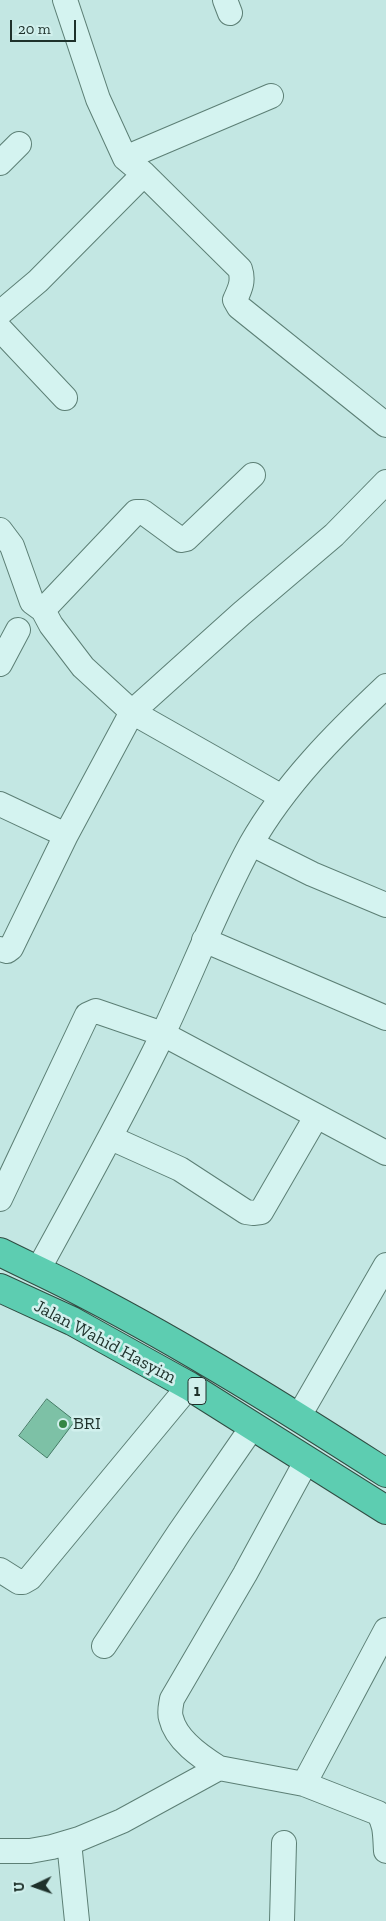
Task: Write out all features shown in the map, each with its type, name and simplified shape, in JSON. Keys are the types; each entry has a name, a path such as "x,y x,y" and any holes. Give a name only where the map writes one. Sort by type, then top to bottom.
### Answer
{"highway":[{"name":"Jalan Wahid Hasyim","path":"0,1252 86,1294 196,1356 299,1416 386,1473"},
{"name":"Jalan Wahid Hasyim","path":"1,1290 72,1321 189,1386 386,1510"}],"street":[{"path":"65,0 98,99 125,158 144,174 240,269 242,285 235,300 239,307 386,425"},
{"path":"125,158 271,96"},
{"path":"0,162 19,144"},
{"path":"0,313 38,280 144,174"},
{"path":"0,329 65,398"},
{"path":"43,610 136,512 144,512 177,537 182,540 186,539 252,475"},
{"path":"0,949 7,951 11,948 66,835 132,712 241,614 334,535 386,482"},
{"path":"0,530 12,546 32,602 43,610 51,626 83,667 132,712 282,797"},
{"path":"0,664 18,630"},
{"path":"38,1270 111,1138 163,1034 204,940 252,844 282,797 315,759 386,686"},
{"path":"0,804 66,835"},
{"path":"252,844 312,874 386,905"},
{"path":"204,940 386,1018"},
{"path":"0,1199 87,1015 96,1011 163,1034 316,1117 386,1152"},
{"path":"111,1138 180,1169 246,1212 253,1214 261,1212 316,1117"},
{"path":"299,1416 386,1265"},
{"path":"0,1570 19,1582 30,1578 189,1386"},
{"path":"104,1646 178,1533 253,1426"},
{"path":"307,1460 245,1574 172,1699 170,1718 176,1732 205,1759 219,1768 304,1784 378,1813 383,1820 385,1828 386,1851"},
{"path":"304,1784 386,1630"},
{"path":"0,1851 30,1851 69,1842 122,1821 219,1768"},
{"path":"69,1842 77,1921"},
{"path":"282,1921 284,1843"}],"building":[{"path":"47,1399 75,1421 47,1458 19,1436"}],"place":[{"name":"BRI","path":"63,1424"}]}
